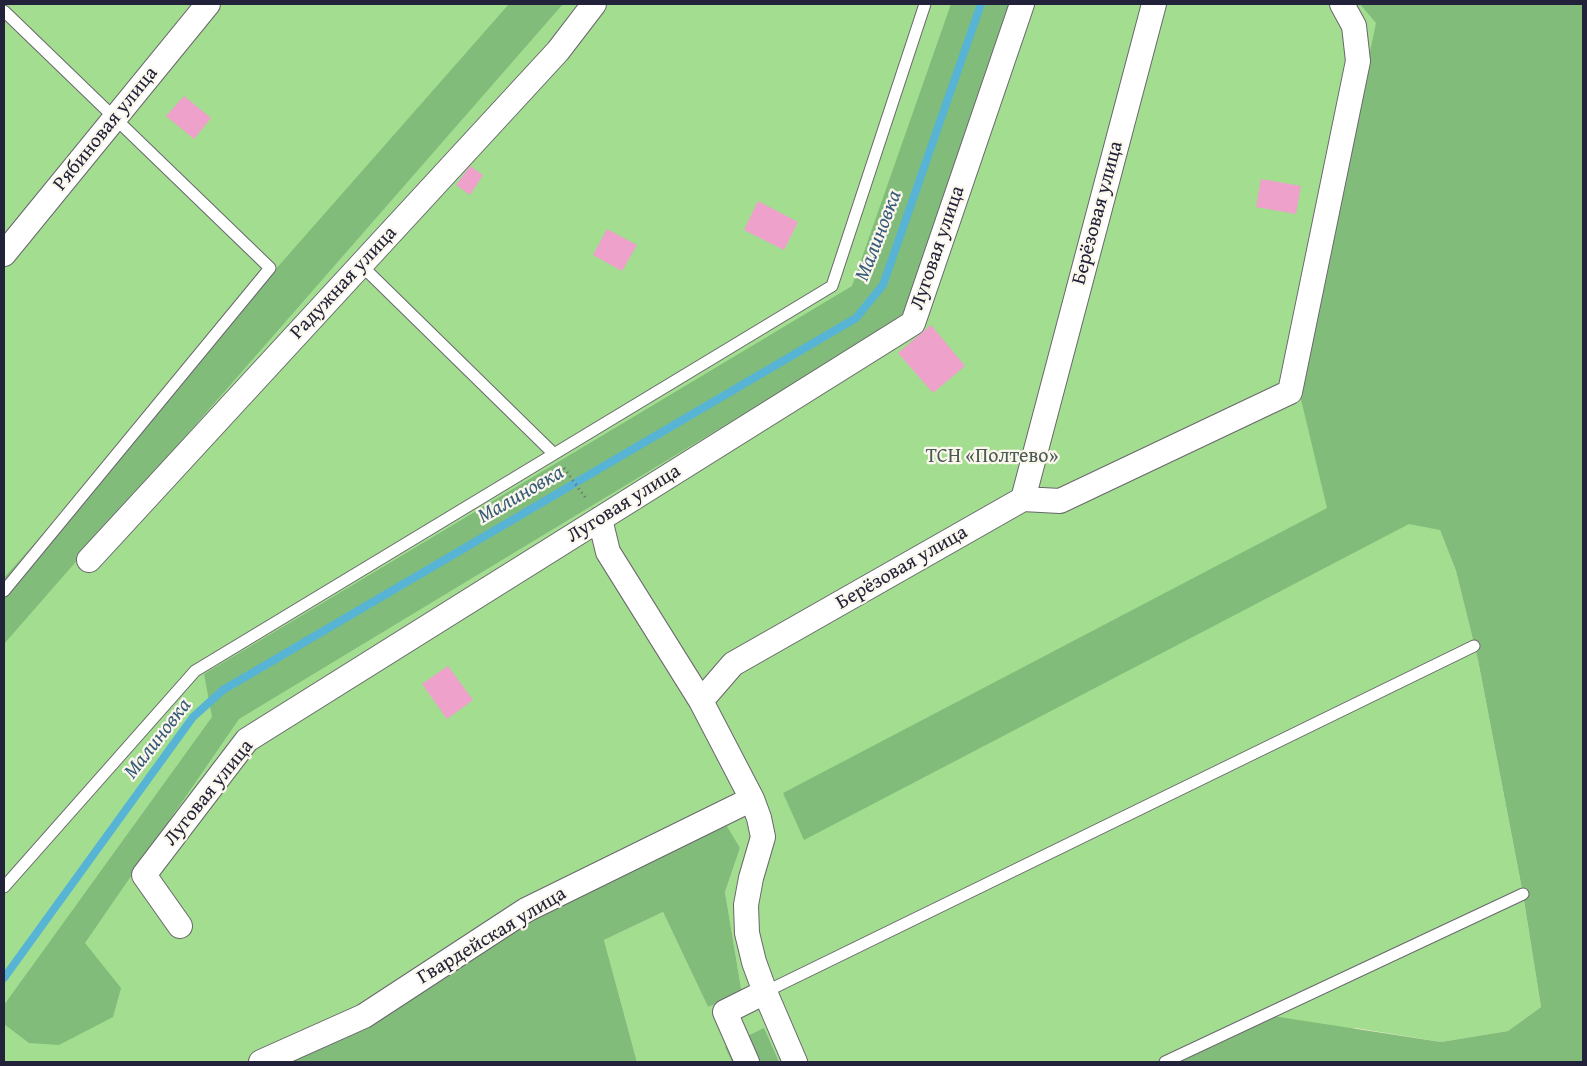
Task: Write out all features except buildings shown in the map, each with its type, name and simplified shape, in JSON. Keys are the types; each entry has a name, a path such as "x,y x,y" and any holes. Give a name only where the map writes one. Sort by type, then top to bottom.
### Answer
{"street":[{"name":"Рябиновая улица","path":"4,254 208,4"},
{"name":"Радужная улица","path":"89,560 558,51 594,4"},
{"name":"Луговая улица","path":"180,926 144,876 247,740 913,323 1022,4"},
{"name":"Берёзовая улица","path":"701,701 733,664 1022,500 1154,4"},
{"path":"1022,500 1060,500 1290,392 1358,61 1354,26 1342,4"},
{"path":"600,519 608,552 701,701 752,799 763,837 751,878 746,905 747,933 754,962 765,992 795,1062"},
{"name":"Гвардейская улица","path":"261,1062 364,1016 526,910 752,799"},
{"path":"747,1062 725,1012 765,992"}],"lane":[{"path":"4,887 195,671 832,286 925,4"},
{"path":"4,11 270,268 4,591"},
{"path":"361,265 554,454"},
{"path":"765,992 1474,646"},
{"path":"1164,1062 1523,894"}],"path":[{"path":"554,454 600,519"}],"green space":[{"name":"ТСН «Полтево»","path":"4,4 1452,4 1440,530 1456,571 1478,660 1523,894 1541,1007 1508,1031 1441,1042 1356,1028 1165,1062 637,1062 604,940 663,912 708,1007 742,994 725,892 740,848 261,1062 4,1062"},
{"path":"509,4 563,4 4,644 4,578"},
{"path":"951,4 1009,4 904,317 239,719 85,943 121,988 113,1017 59,1045 29,1043 4,1024 4,1005 212,717 204,674 852,286"},
{"path":"1360,4 1583,4 1583,1062 1165,1062 1266,1015 1441,1042 1508,1031 1541,1007 1523,894 1478,660 1456,571 1440,530 1409,524 804,840 783,793 1327,508 1299,391 1376,23"},
{"path":"725,823 740,848 725,892 742,994 708,1007 663,912 604,940 637,1062 261,1062 526,910"},
{"path":"764,1028 779,1062 732,1062 725,1047"}],"waterway":[{"name":"Малиновка","path":"4,978 193,717 223,690 856,318 883,285 981,4"}]}
